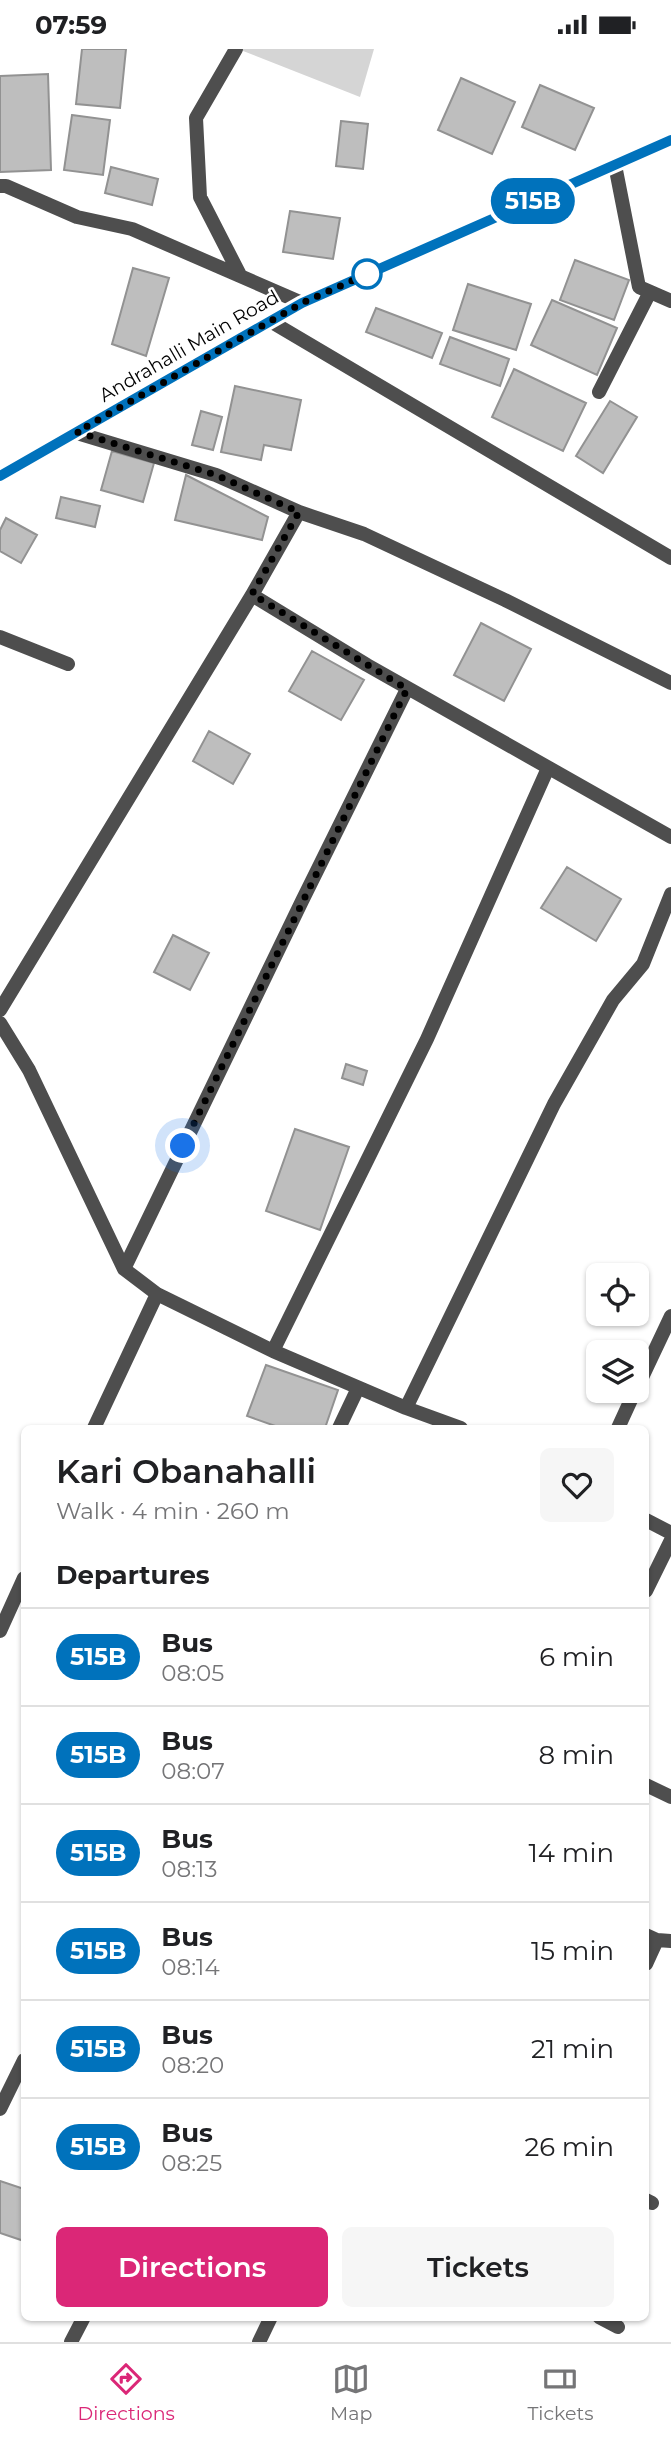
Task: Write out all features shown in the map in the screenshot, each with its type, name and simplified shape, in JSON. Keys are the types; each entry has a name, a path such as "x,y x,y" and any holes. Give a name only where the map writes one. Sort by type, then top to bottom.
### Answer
{"main road":[{"name":"Andrahalli Main Road","path":"0,476 302,303 671,140"}],"street":[{"path":"236,49 196,118 200,197 240,275"},
{"path":"615,165 639,287 671,301"},
{"path":"0,186 6,186 77,217 132,229 302,303"},
{"path":"599,391 650,292"},
{"path":"270,321 671,558"},
{"path":"77,432 216,475 299,512 364,534 505,600 671,683"},
{"path":"0,1010 299,512"},
{"path":"252,594 407,689 671,837"},
{"path":"0,637 68,664"},
{"path":"124,1269 407,689"},
{"path":"273,1351 427,1039 548,768"},
{"path":"406,1408 554,1104 612,1000 643,964 671,894"},
{"path":"0,1023 29,1070 124,1269 157,1294 273,1351 453,1425"},
{"path":"95,1425 157,1294"},
{"path":"649,1363 671,1316"},
{"path":"340,1425 358,1388"},
{"path":"619,1425 630,1403"},
{"path":"649,1522 671,1533"},
{"path":"649,1585 671,1540"},
{"path":"0,1631 21,1585"},
{"path":"649,1786 671,1797"},
{"path":"649,1958 658,1938"},
{"path":"0,2109 21,2066"},
{"path":"71,2342 82,2321"},
{"path":"259,2342 269,2321"},
{"path":"607,2321 618,2327"}],"shaded area":[{"path":"238,49 374,49 360,97"}],"building":[{"path":"82,49 126,49 120,108 76,104"},
{"path":"48,74 51,170 0,172 0,76"},
{"path":"461,78 515,102 492,154 438,130"},
{"path":"540,85 594,108 575,150 522,127"},
{"path":"72,115 110,120 103,175 64,170"},
{"path":"341,121 368,124 363,169 336,166"},
{"path":"111,167 158,179 152,205 105,193"},
{"path":"290,211 340,218 333,259 283,252"},
{"path":"575,260 629,280 614,320 560,300"},
{"path":"133,268 169,278 146,356 112,344"},
{"path":"468,284 531,304 516,350 453,330"},
{"path":"552,300 617,328 597,375 531,345"},
{"path":"376,308 442,333 432,358 366,332"},
{"path":"450,337 509,359 500,386 440,364"},
{"path":"514,369 586,403 563,451 492,417"},
{"path":"235,386 301,400 291,450 264,445 261,460 221,452"},
{"path":"610,401 637,417 603,473 576,456"},
{"path":"201,411 222,417 213,450 192,445"},
{"path":"112,451 154,463 143,502 101,490"},
{"path":"186,475 268,517 262,540 175,520"},
{"path":"61,497 100,506 95,527 56,518"},
{"path":"6,518 37,535 21,563 0,551 0,530"},
{"path":"481,623 531,649 504,701 454,675"},
{"path":"312,651 364,680 341,720 289,691"},
{"path":"209,731 250,754 233,784 193,761"},
{"path":"567,867 621,899 596,941 541,908"},
{"path":"173,935 209,953 190,990 154,972"},
{"path":"346,1064 367,1071 363,1085 342,1078"},
{"path":"295,1129 349,1147 320,1230 266,1211"},
{"path":"266,1365 338,1390 326,1425 272,1425 247,1416"},
{"path":"0,2181 21,2188 21,2240 0,2233"}],"bus line":[{"name":"515B","path":"0,476 302,303 671,140"}],"route":[{"path":"183,1146 407,689 252,594 299,512 216,475 77,432 302,303 367,274"}]}
